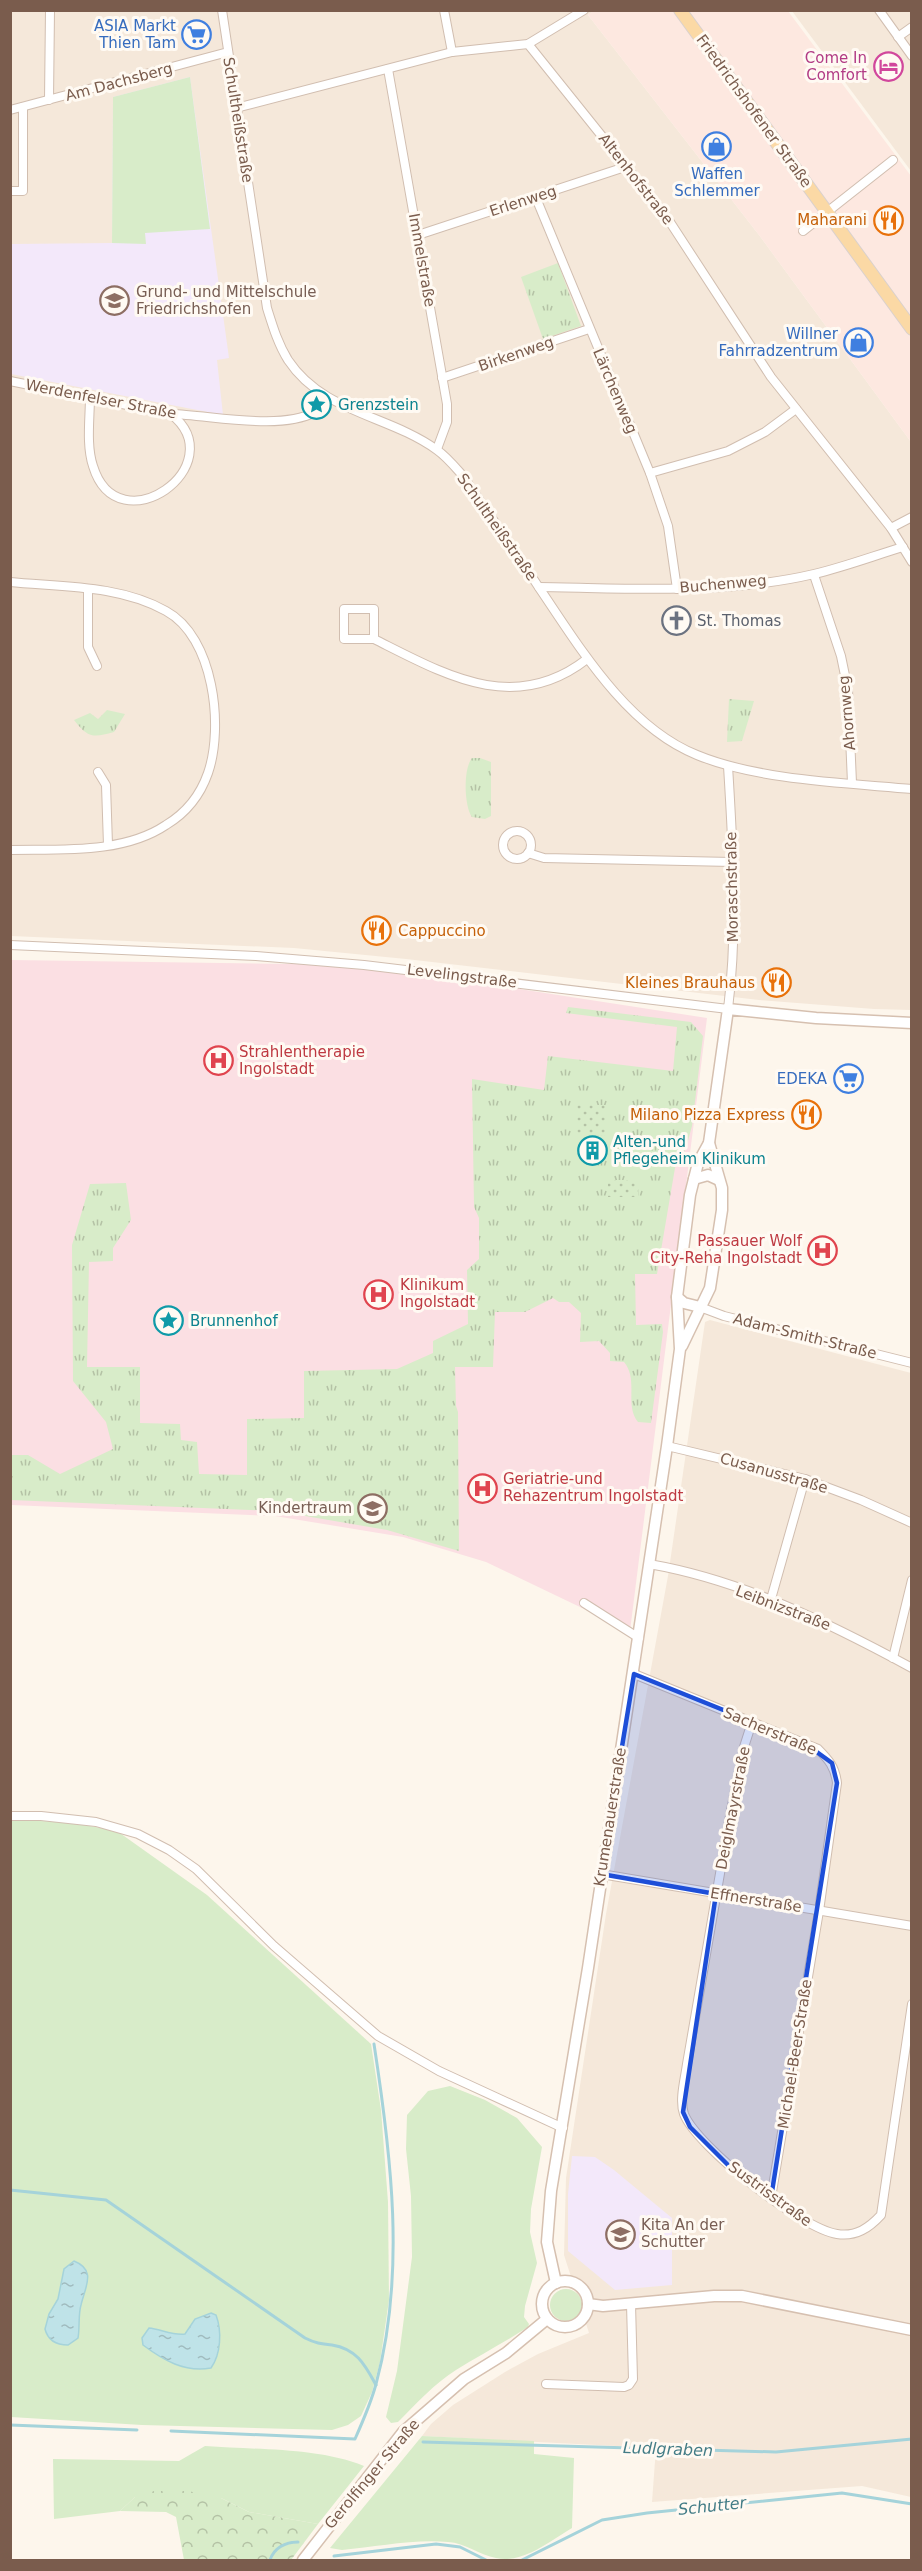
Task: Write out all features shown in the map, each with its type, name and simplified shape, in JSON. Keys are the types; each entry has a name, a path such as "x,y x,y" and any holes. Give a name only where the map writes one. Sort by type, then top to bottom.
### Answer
{"main road":[{"name":"Friedrichshofener Straße","path":"683,12 912,329"}],"street":[{"path":"49,100 50,10"},
{"name":"Schultheißstraße","path":"222,10 267,308 276,338 300,376 328,399 436,449 463,476 587,659 615,693 648,724 682,748 728,766 912,789"},
{"path":"444,10 452,52"},
{"path":"236,108 452,52 528,44 584,10"},
{"path":"879,10 912,56"},
{"path":"898,37 912,27"},
{"name":"Altenhofstraße","path":"528,44 666,216 771,377 891,528 912,562"},
{"name":"Am Dachsberg","path":"10,111 228,52"},
{"name":"Immelstraße","path":"388,69 447,404 447,422 436,449"},
{"path":"10,191 23,191 23,107"},
{"path":"803,231 893,160"},
{"name":"Erlenweg","path":"418,235 628,166"},
{"name":"Lärchenweg","path":"536,198 650,473 668,526 678,589"},
{"name":"Birkenweg","path":"442,378 589,329"},
{"name":"Werdenfelser Straße","path":"10,381 171,414 242,421 291,418 315,412 328,399"},
{"path":"90,396 91,454 97,477 112,493 133,500 144,500 162,494 176,482 186,464 188,434 182,423 171,414"},
{"path":"650,473 728,451 765,432 796,409"},
{"path":"891,528 912,518"},
{"name":"Buchenweg","path":"539,587 678,589 747,584 814,574 903,547"},
{"name":"Ahornweg","path":"814,574 841,656 848,690 852,783"},
{"path":"10,582 122,594 169,612 186,627 200,649 208,671 215,720 214,745 209,772 192,804 180,816 148,835 108,845 10,850"},
{"path":"88,589 88,647 98,666"},
{"path":"374,639 374,609 344,609 344,639 374,639 462,681 492,686 546,681 572,671 587,659"},
{"name":"Moraschstraße","path":"728,766 733,948 728,1009"},
{"path":"98,772 106,785 108,845"},
{"path":"528,853 544,858 732,862"},
{"name":"Levelingstraße","path":"10,945 256,956 364,965 728,1009 816,1018 912,1023"},
{"name":"Krumenauerstraße","path":"556,2283 547,2242 550,2191 563,2128 667,1446 680,1349 677,1297 694,1179 698,1163 709,1143 728,1009"},
{"name":"Krumenauerstraße","path":"680,1349 710,1288 722,1210 719,1180 709,1143"},
{"path":"694,1179 708,1175 719,1180"},
{"path":"677,1297 684,1304 700,1306"},
{"name":"Adam-Smith-Straße","path":"700,1306 724,1316 912,1364"},
{"name":"Cusanusstraße","path":"667,1446 805,1479 861,1500 912,1523"},
{"path":"771,1599 805,1479"},
{"name":"Leibnizstraße","path":"649,1564 771,1599 824,1622 912,1668"},
{"path":"892,1658 912,1580"},
{"path":"584,1603 639,1638"},
{"name":"Sacherstraße","path":"634,1674 818,1749 832,1763 837,1783 819,1911"},
{"name":"Deiglmayrstraße","path":"716,1894 742,1757 752,1722"},
{"path":"10,1816 41,1816 96,1822 138,1834 169,1850 196,1869 274,1946 378,2036 439,2071 563,2128"},
{"name":"Effnerstraße","path":"601,1874 912,1926"},
{"name":"Sustrisstraße","path":"716,1894 687,2064 683,2112 690,2127 728,2165 771,2198 815,2227 837,2234 857,2233 870,2227 881,2214 912,2004"},
{"name":"Michael-Beer-Straße","path":"771,2198 819,1911"},
{"path":"569,2282 580,2287 588,2304 584,2317 573,2326 559,2326 548,2319 542,2306 545,2292 556,2283 569,2282"},
{"path":"588,2304 631,2304 714,2296 742,2296 912,2330"},
{"path":"546,2384 624,2387 629,2385 633,2379 631,2304"},
{"name":"Gerolfinger Straße","path":"303,2560 403,2432 464,2379 506,2353 548,2319"}],"highlighted area":[{"path":"634,1674 803,1742 832,1763 837,1783 771,2198 728,2165 690,2127 683,2112 716,1894 601,1874"}],"shaded area":[{"path":"594,10 788,11 911,176 911,442 759,235 588,15"},
{"path":"11,11 594,11 588,15 759,235 911,442 911,1010 759,1000 294,948 11,936"},
{"path":"792,11 911,11 911,171"},
{"name":"Grund- und Mittelschule Friedrichshofen","path":"190,77 229,358 217,360 223,415 11,374 11,244 112,243 113,97"},
{"name":"Klinikum Ingolstadt","path":"11,960 364,965 707,1018 630,1631 486,1562 403,1537 275,1516 11,1505"},
{"path":"710,1320 911,1373 911,2497 862,2486 652,2502 656,2448 422,2436 431,2424 453,2405 505,2372 538,2354 589,2333 564,2255 566,2178 606,1914 668,1576 705,1322"},
{"name":"Kita An der Schutter","path":"572,2156 595,2157 672,2218 672,2285 615,2290 568,2251 568,2194"}],"green space":[{"path":"190,77 210,229 145,233 146,244 112,243 113,97"},
{"path":"558,263 581,326 543,339 521,277"},
{"path":"729,699 754,701 742,741 727,742"},
{"path":"107,710 125,714 114,732 91,735 74,720 90,713 98,719"},
{"path":"472,758 491,762 491,816 485,819 472,817 467,805 466,779"},
{"path":"568,1007 691,1022 703,1036 692,1126 686,1148 675,1168 657,1274 635,1274 636,1325 662,1324 663,1332 651,1423 638,1422 634,1415 631,1377 624,1362 610,1361 610,1353 599,1341 580,1342 581,1313 569,1302 559,1302 553,1298 525,1312 495,1312 493,1367 455,1367 458,1412 459,1551 387,1530 276,1511 11,1500 11,1455 28,1455 60,1474 113,1449 106,1422 73,1381 72,1245 90,1184 126,1183 131,1220 113,1248 113,1261 89,1262 87,1367 140,1367 140,1423 180,1424 181,1440 197,1442 199,1474 247,1475 247,1419 304,1418 304,1371 397,1369 433,1353 433,1341 468,1324 467,1270 479,1259 479,1218 474,1207 472,1079 544,1090 548,1056 673,1071 677,1027 566,1013"},
{"path":"577,1105 607,1105 607,1136 576,1135"},
{"path":"608,1180 638,1180 638,1197 608,1197"},
{"path":"10,1820 68,1822 117,1831 207,1895 371,2044 381,2110 388,2202 389,2300 380,2362 372,2392 361,2416 348,2425 332,2430 142,2425 11,2417"},
{"path":"450,2086 485,2100 517,2118 542,2147 531,2209 530,2232 537,2263 525,2306 524,2317 529,2324 519,2333 448,2376 398,2422 391,2423 386,2417 397,2371 412,2257 411,2196 406,2149 407,2115 428,2091"},
{"path":"566,2289 577,2294 582,2305 577,2316 566,2321 555,2316 550,2305 555,2294"},
{"path":"422,2436 534,2441 534,2454 574,2458 572,2528 526,2555 506,2559 496,2558 460,2544 435,2541 342,2550 330,2548"},
{"path":"205,2446 306,2452 364,2466 318,2524 249,2512 221,2498 135,2497 120,2511 54,2519 53,2459 179,2461"},
{"path":"154,2491 188,2491 221,2498 249,2512 318,2524 291,2560 184,2560 176,2517 166,2512 120,2511 135,2497"}],"water":[{"path":"74,2261 85,2269 88,2280 80,2309 78,2338 64,2345 50,2339 45,2329 49,2314 58,2299 64,2269"},
{"path":"211,2313 216,2315 220,2335 219,2349 211,2368 183,2367 158,2356 143,2345 142,2338 149,2328 185,2334 195,2319"}],"waterway":[{"path":"171,2431 355,2439 374,2391 385,2342 391,2300 393,2214 386,2128 374,2044"},
{"path":"10,2190 106,2200 305,2338 341,2347 354,2354 376,2385"},
{"path":"10,2425 137,2430"},
{"name":"Ludlgraben","path":"423,2442 776,2452 912,2439"},
{"name":"Schutter","path":"522,2560 602,2520 647,2513 842,2493 912,2504"},
{"name":"Schutter","path":"270,2560 281,2546 298,2542"},
{"name":"Schutter","path":"334,2556 436,2544 460,2547 486,2560"}],"place":[{"name":"ASIA Markt Thien Tam","path":"197,35"},
{"name":"Come In Comfort","path":"888,67"},
{"name":"Waffen Schlemmer","path":"717,147"},
{"name":"Maharani","path":"888,220"},
{"name":"Grund- und Mittelschule Friedrichshofen","path":"115,301"},
{"name":"Willner Fahrradzentrum","path":"859,343"},
{"name":"Grenzstein","path":"317,405"},
{"name":"St. Thomas","path":"676,621"},
{"name":"Cappuccino","path":"377,931"},
{"name":"Kleines Brauhaus","path":"776,983"},
{"name":"Strahlentherapie Ingolstadt","path":"218,1061"},
{"name":"EDEKA","path":"848,1079"},
{"name":"Milano Pizza Express","path":"806,1115"},
{"name":"Alten-und Pflegeheim Klinikum","path":"592,1151"},
{"name":"Passauer Wolf City-Reha Ingolstadt","path":"823,1250"},
{"name":"Klinikum Ingolstadt","path":"379,1294"},
{"name":"Brunnenhof","path":"169,1321"},
{"name":"Geriatrie-und Rehazentrum Ingolstadt","path":"482,1488"},
{"name":"Kindertraum","path":"373,1508"},
{"name":"Kita An der Schutter","path":"620,2234"}]}
